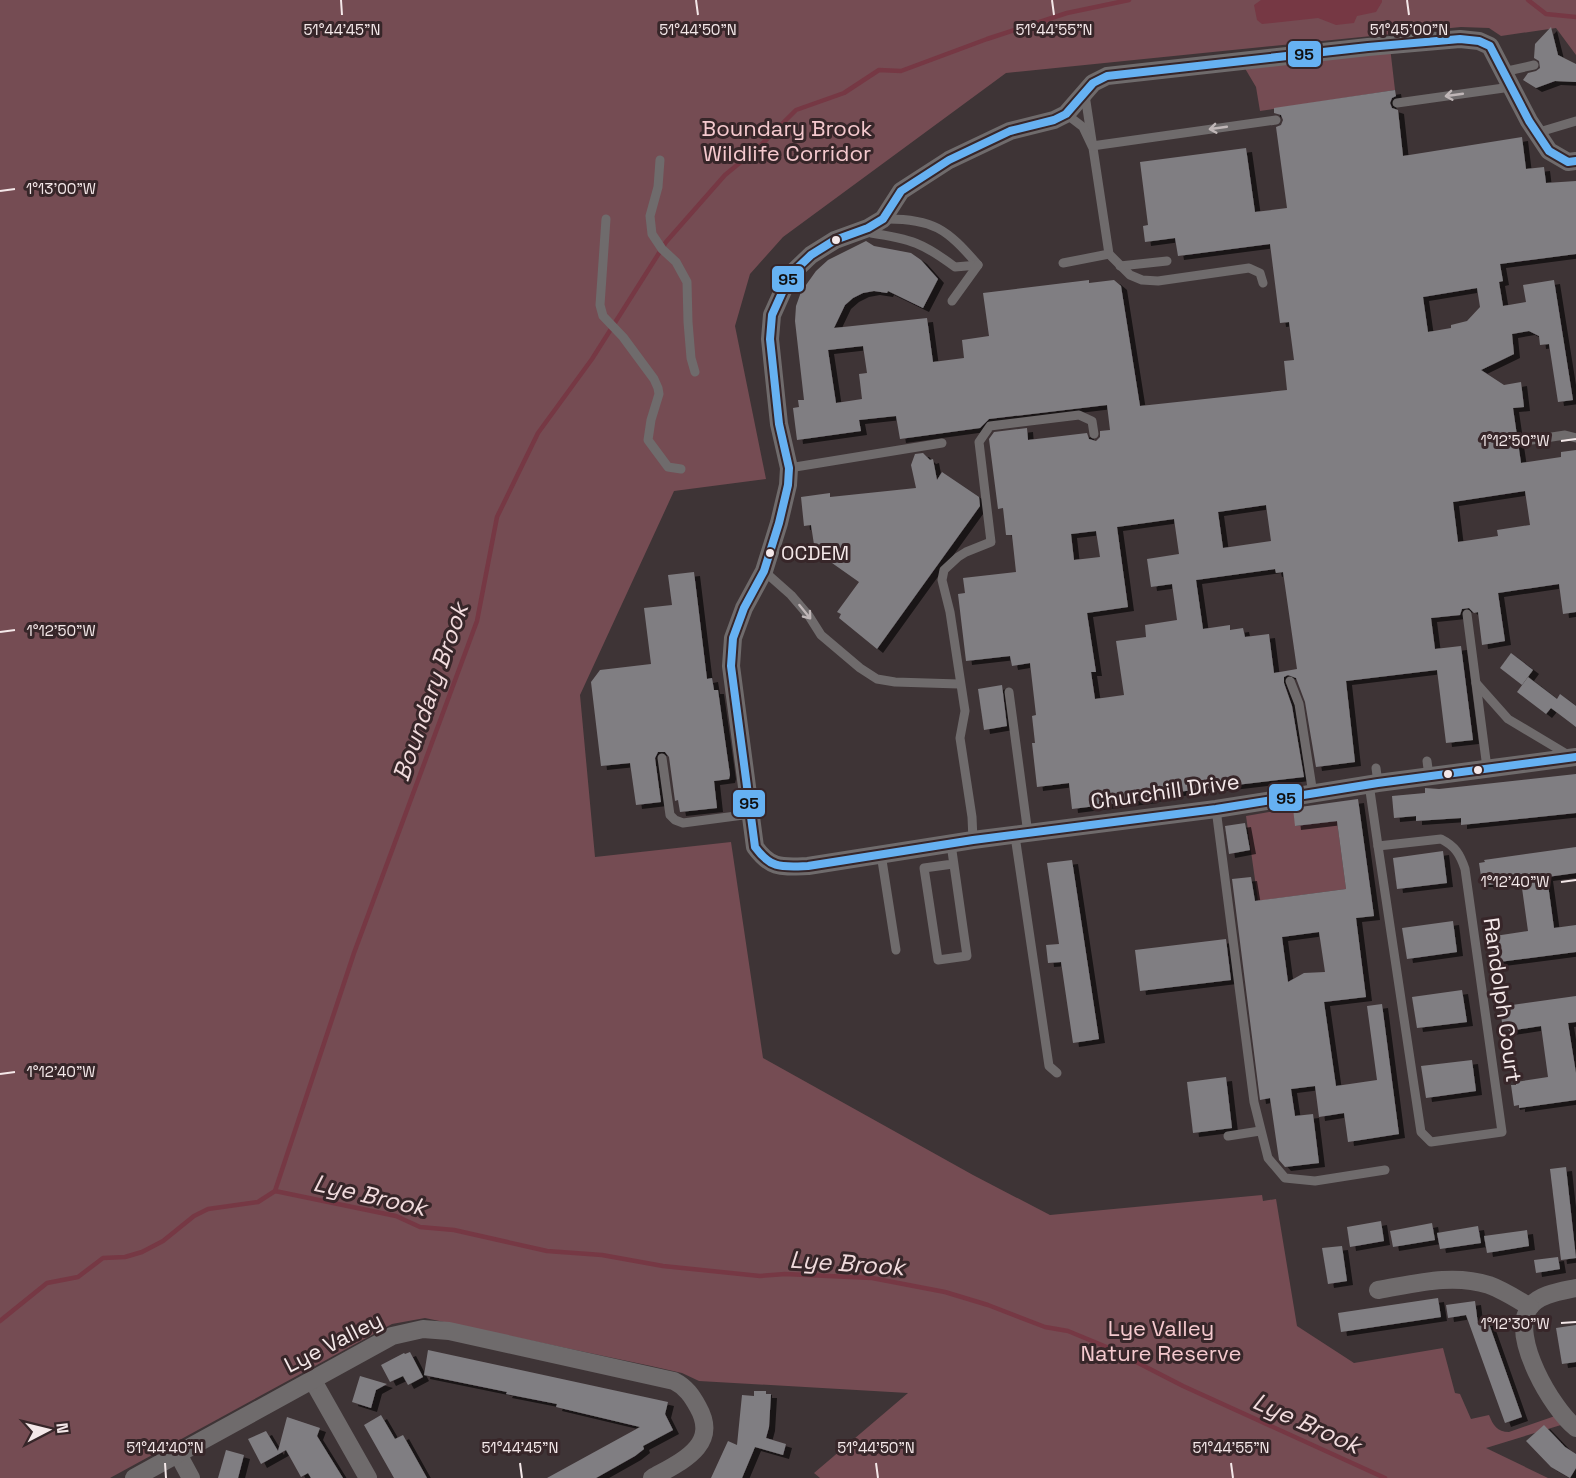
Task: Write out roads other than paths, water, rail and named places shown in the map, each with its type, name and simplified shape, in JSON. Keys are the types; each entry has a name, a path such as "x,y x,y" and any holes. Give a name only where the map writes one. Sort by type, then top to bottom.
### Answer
{"street":[{"path":"789,468 779,424 771,366 770,339 772,315 790,275 811,255 835,240 875,224 901,190 949,160 1010,131 1054,120 1066,114 1093,83 1107,76 1368,47 1460,39 1479,41 1490,46 1510,76 1536,133 1549,151 1568,162 1576,161"},
{"name":"Churchill Drive","path":"789,468 788,485 779,523 764,571 744,608 733,638 731,666 755,847 765,861 781,867 808,866 973,840 1215,809 1312,794 1375,778 1428,768 1487,768 1574,758"},
{"path":"1378,1290 1440,1280 1467,1280 1490,1286 1530,1307"},
{"path":"1576,1288 1544,1298 1530,1307 1523,1331 1527,1347 1539,1374 1557,1407 1576,1428"},
{"name":"Lye Valley","path":"134,1478 392,1336 423,1329 449,1331 674,1380 690,1392 705,1424 704,1436 695,1451 683,1461 652,1478"},
{"path":"312,1378 368,1478"},
{"path":"178,1454 191,1478"}],"lane":[{"path":"1397,103 1510,76 1534,65"},
{"path":"1084,93 1109,254 1120,266 1130,275 1142,280 1158,281 1249,268 1260,273 1263,283"},
{"path":"1066,114 1083,127 1092,146"},
{"path":"1092,146 1276,120"},
{"path":"1536,133 1576,121"},
{"path":"660,160 658,188 650,216 652,234 662,249 676,262 687,282 691,358 695,372"},
{"path":"905,218 923,222 958,241 978,265 955,267 926,246 903,238 871,233 875,224 905,218"},
{"path":"606,219 600,305 604,317 619,332 654,379 658,388 659,394 648,440 668,466 681,469"},
{"path":"1063,262 1109,254"},
{"path":"1120,266 1167,261"},
{"path":"952,301 978,265"},
{"path":"973,840 972,817 960,738 965,711 950,612 942,580 944,570 958,557 992,542 979,442 990,426 1079,414 1092,422 1094,434"},
{"path":"1532,440 1565,435 1576,438"},
{"path":"789,468 942,443"},
{"path":"764,571 791,595 821,635 860,668 877,679 895,682 960,684"},
{"path":"1467,614 1487,768"},
{"path":"1290,681 1299,704 1312,794"},
{"path":"1476,683 1508,719 1574,758"},
{"path":"1009,693 1021,835 1049,1066 1058,1073"},
{"path":"662,758 670,815 675,820 683,823 751,814"},
{"path":"1375,778 1378,846"},
{"path":"1215,809 1254,1102 1268,1158 1285,1178 1315,1181 1385,1170"},
{"name":"Randolph Court","path":"1441,839 1453,845 1462,859 1467,880 1502,1132 1431,1142 1421,1132 1378,846 1441,839"},
{"path":"951,844 967,956 938,960 924,868 953,864"},
{"path":"881,855 896,950"},
{"path":"1228,1136 1260,1131"}],"waterway":[{"name":"Boundary Brook","path":"0,1321 47,1283 78,1277 103,1258 125,1257 142,1252 163,1241 194,1216 208,1209 258,1202 275,1191 354,953 477,621 497,517 538,433 592,359 666,242 725,175 759,147 796,110 844,93 879,70 901,71 987,39 1067,13 1129,0"},
{"name":"Boundary Brook","path":"1528,0 1546,14 1576,17"},
{"name":"Lye Brook","path":"275,1191 396,1216 420,1227 454,1230 547,1251 602,1255 663,1266 760,1276 785,1274 872,1278 945,1292 988,1305 1045,1327 1068,1331 1109,1348 1183,1386 1385,1478"}],"place":[{"name":"OCDEM","path":"770,553"}],"park label":[{"name":"Boundary Brook Wildlife Corridor","path":"787,140"},
{"name":"Lye Valley Nature Reserve","path":"1161,1340"}]}
